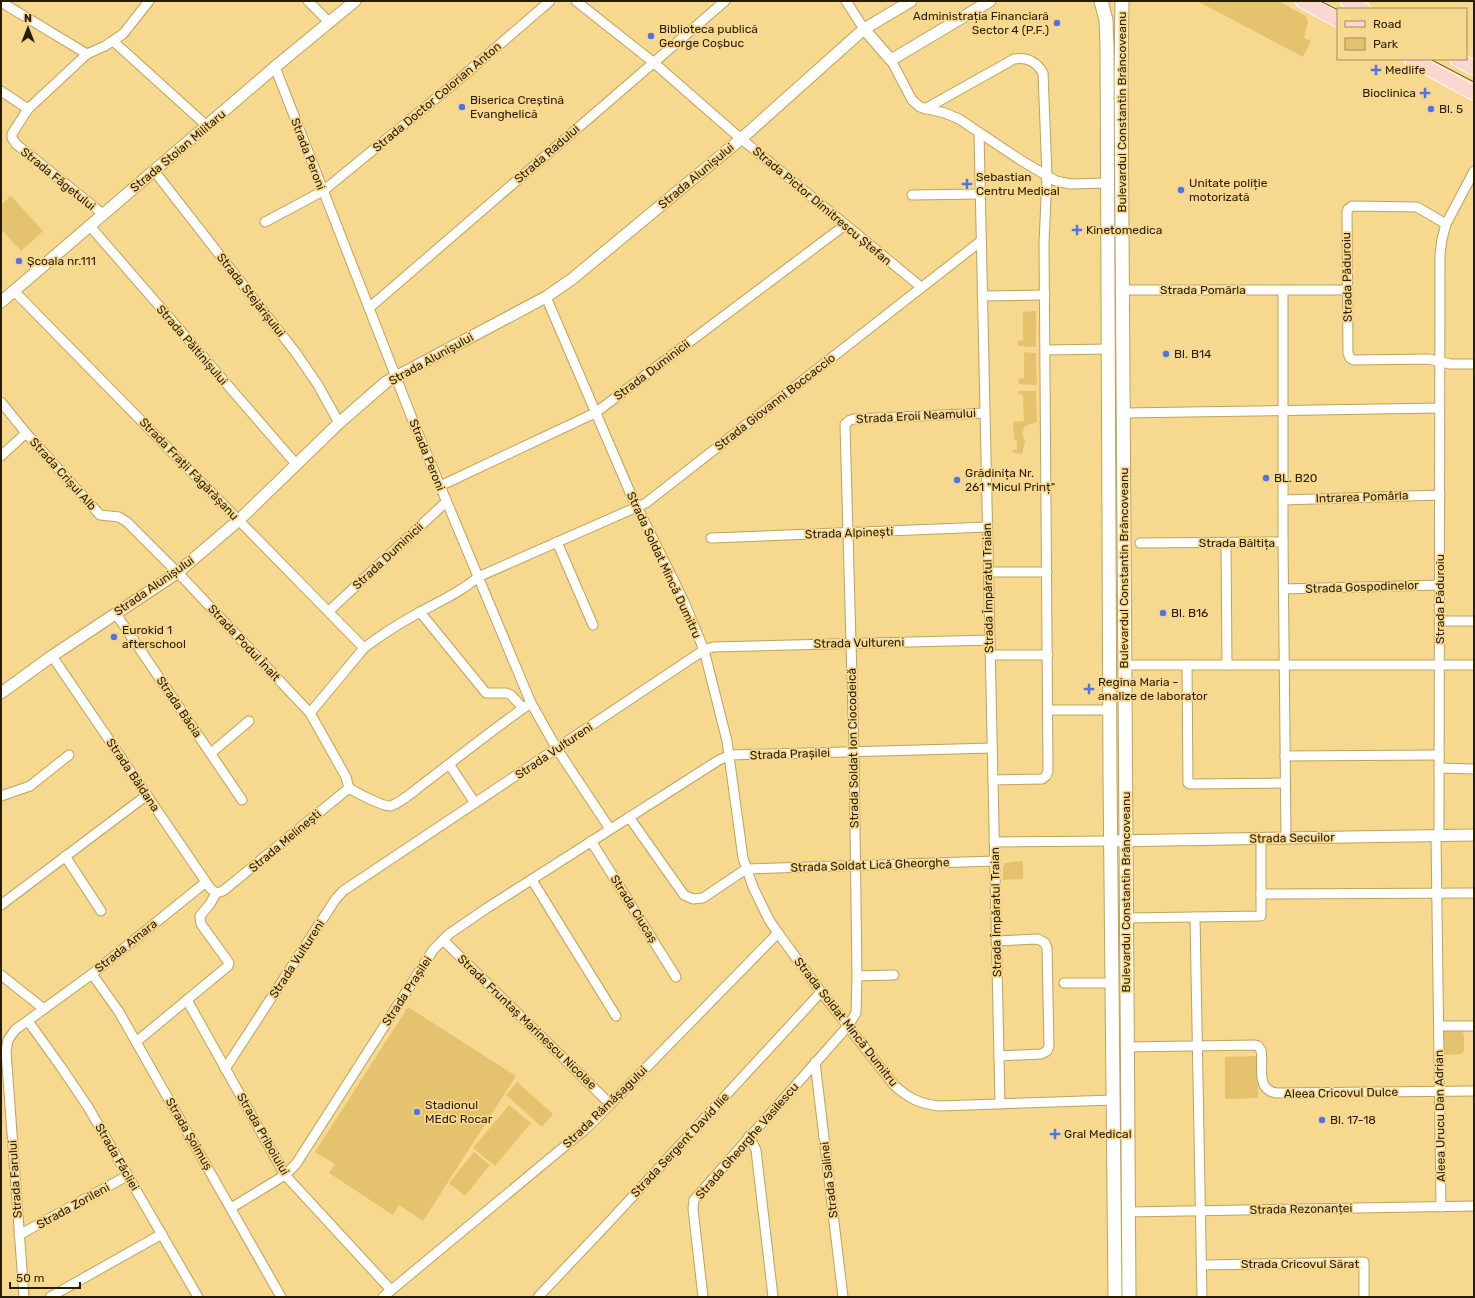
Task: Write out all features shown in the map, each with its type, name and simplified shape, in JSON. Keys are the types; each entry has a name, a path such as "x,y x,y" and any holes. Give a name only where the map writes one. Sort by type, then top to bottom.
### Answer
{"main road":[{"name":"Bulevardul Constantin Brâncoveanu","path":"1122,1 1121,68 1124,665 1129,1297"},
{"path":"1303,1 1337,19"},
{"path":"1348,1 1361,8"},
{"name":"Bulevardul Constantin Brâncoveanu","path":"1101,4 1107,47 1110,710 1115,1297"},
{"path":"1413,60 1474,93"},
{"path":"1459,60 1474,68"},
{"path":"1114,1160 1128,1159"}],"street":[{"path":"149,1 123,34 114,42 207,126"},
{"path":"308,1 329,22"},
{"name":"Strada Stoian Militaru","path":"1,302 89,225 154,172 275,67 355,1"},
{"name":"Strada Doctor Colorian Anton","path":"265,222 322,191 456,82 550,1"},
{"name":"Strada Pictor Dimitrescu Ștefan","path":"576,1 653,62 741,139 921,287"},
{"name":"Strada Radului","path":"369,308 725,1"},
{"path":"846,1 864,29 891,60 912,100 916,104 925,109 952,115 968,124 979,133"},
{"name":"Strada Alunișului","path":"1,693 52,656 177,573 239,520 339,423 376,390 395,377 546,297 572,279 741,139 864,29 911,1"},
{"path":"891,60 990,1"},
{"path":"1,2 87,54"},
{"name":"Strada Făgetului","path":"103,214 13,141 12,134 28,109 87,54 114,42"},
{"path":"925,109 1014,59 1026,59 1033,62 1043,73 1047,176 1044,244 1048,771 1046,776 1042,779 993,780"},
{"name":"Strada Peroni","path":"275,67 395,377 531,703 557,750 610,829"},
{"path":"1,91 28,109"},
{"name":"Bulevardul Constantin Brâncoveanu","path":"979,133 1047,176 1065,183 1108,183"},
{"name":"Strada Împăratul Traian","path":"979,133 1000,1104"},
{"name":"Strada Păduroiu","path":"1438,836 1440,665 1440,254 1446,224 1474,171"},
{"name":"Strada Stejărișului","path":"154,172 296,353 318,386 339,423"},
{"path":"912,195 980,194"},
{"name":"Strada Păduroiu","path":"1439,362 1429,359 1353,360 1350,358 1348,354 1346,212 1352,206 1417,207 1446,224"},
{"name":"Strada Păltinișului","path":"89,225 296,464"},
{"name":"Strada Duminicii","path":"440,486 595,413 845,225"},
{"name":"Strada Giovanni Boccaccio","path":"310,713 364,648 387,632 461,589 478,576 637,508 656,497 981,241"},
{"name":"Strada Pomârla","path":"1122,290 1347,290"},
{"path":"1283,290 1283,542"},
{"name":"Strada Frații Făgărășanu","path":"14,291 364,648"},
{"path":"982,296 1045,296"},
{"name":"Strada Soldat Mincă Dumitru","path":"546,297 637,508 677,586 704,650 730,755 741,844 746,869 761,905 778,933 821,992 894,1085 908,1097 917,1102 939,1106 1114,1100"},
{"path":"1046,350 1108,349"},
{"path":"1439,362 1450,364 1474,364"},
{"name":"Strada Crișul Alb","path":"1,402 26,433 100,515"},
{"path":"1123,413 1439,408"},
{"name":"Strada Eroii Neamului","path":"847,421 854,419 984,413"},
{"name":"Strada Soldat Ion Ciocodeică","path":"847,421 845,428 850,533 850,643 854,752 857,976 856,1014 848,1026"},
{"name":"Strada Crișul Alb","path":"1,456 26,433"},
{"name":"Intrarea Pomârla","path":"1283,500 1440,495"},
{"name":"Strada Duminicii","path":"328,611 446,502"},
{"name":"Strada Podul Înalt","path":"100,515 119,517 127,522 310,713 346,777 349,788"},
{"name":"Strada Alpinești","path":"712,538 987,527"},
{"path":"556,542 593,625"},
{"name":"Strada Băltița","path":"1140,543 1283,542 1286,838"},
{"path":"1226,543 1227,665"},
{"path":"988,572 1047,572"},
{"name":"Strada Gospodinelor","path":"1283,589 1440,585"},
{"path":"420,612 486,693 511,694 523,708"},
{"name":"Strada Băcia","path":"116,614 242,800"},
{"path":"1440,621 1474,621"},
{"name":"Strada Vultureni","path":"226,1069 335,900 343,891 557,750 704,650 713,647 990,640"},
{"path":"990,655 1048,655"},
{"name":"Strada Bâldana","path":"52,656 210,888 216,892"},
{"path":"1124,665 1474,665"},
{"path":"1187,665 1188,783 1285,783"},
{"path":"349,788 355,792 390,806 412,793 489,733 531,703"},
{"path":"1048,710 1110,710"},
{"path":"211,753 249,721"},
{"name":"Strada Prașilei","path":"231,1208 285,1175 296,1164 433,950 443,940 487,908 719,760 730,755 992,748"},
{"path":"1,796 30,786 69,755"},
{"path":"1284,756 1439,756"},
{"path":"449,764 476,803"},
{"path":"1439,768 1474,769"},
{"name":"Strada Melinești","path":"216,892 224,891 349,788"},
{"path":"1,905 146,795"},
{"path":"629,817 684,895 688,898 698,900 703,898 746,869"},
{"name":"Aleea Urucu Dan Adrian","path":"1438,836 1437,893 1441,1206"},
{"name":"Strada Secuilor","path":"1111,841 1474,836"},
{"path":"1126,918 1261,916 1261,838"},
{"name":"Strada Ciucaș","path":"592,841 676,977"},
{"path":"994,842 1111,841"},
{"path":"65,856 101,911"},
{"name":"Strada Soldat Lică Gheorghe","path":"746,869 995,861"},
{"path":"532,880 616,1016"},
{"name":"Strada Amara","path":"44,1009 92,974 206,882"},
{"path":"136,1042 228,966 229,963 201,924 200,920 200,916 210,904 216,892"},
{"path":"1261,894 1474,893"},
{"path":"1195,917 1202,1297"},
{"name":"Strada Rămășagului","path":"383,1297 589,1126 778,933"},
{"path":"996,941 1038,939 1045,943 1047,948 1049,1046 1047,1051 1041,1054 999,1056"},
{"name":"Strada Fruntaș Marinescu Nicolae","path":"443,940 610,1104"},
{"name":"Strada Șoimuș","path":"92,974 120,1012 281,1297"},
{"path":"1,975 44,1009"},
{"path":"857,976 894,975"},
{"path":"1064,983 1113,983"},
{"name":"Strada Sergent David Ilie","path":"538,1297 821,992"},
{"name":"Strada Priboiului","path":"187,1000 285,1175 391,1290"},
{"name":"Strada Farului","path":"24,1297 4,1060 8,1040 15,1030 44,1009"},
{"name":"Strada Făcliei","path":"28,1021 84,1101 198,1297"},
{"name":"Strada Gheorghe Vasilescu","path":"703,1297 693,1204 697,1196 848,1026"},
{"path":"1439,1026 1474,1026"},
{"name":"Aleea Cricovul Dulce","path":"1127,1047 1255,1045 1261,1050 1262,1082 1271,1092 1288,1094 1474,1091"},
{"name":"Strada Salinei","path":"815,1062 843,1297"},
{"path":"749,1136 756,1150 773,1297"},
{"name":"Strada Zorileni","path":"19,1235 127,1176"},
{"name":"Strada Rezonanței","path":"1128,1212 1474,1206"},
{"path":"50,1297 162,1234"},
{"name":"Strada Cricovul Sărat","path":"1202,1265 1364,1262 1364,1297"}],"green space":[{"path":"1197,1 1278,1 1306,16 1308,22 1304,38 1311,41 1303,57"},
{"path":"11,196 43,231 21,251 1,229 1,205"},
{"path":"1036,311 1036,347 1018,346 1018,341 1023,340 1023,312"},
{"path":"1024,352 1036,353 1037,385 1019,384 1018,379 1024,378"},
{"path":"1018,391 1036,391 1037,422 1025,426 1022,434 1025,441 1022,454 1013,453 1012,450 1017,450 1017,441 1014,439 1013,422 1024,421 1023,395 1018,394"},
{"path":"1023,861 1023,879 1003,880 1003,867 1005,863"},
{"name":"Stadionul MEdC Rocar","path":"408,1007 516,1076 423,1221 399,1205 393,1215 329,1173 335,1164 315,1152"},
{"path":"1439,1026 1460,1026 1464,1035 1464,1051 1461,1054 1439,1055"},
{"path":"1258,1056 1258,1098 1225,1099 1225,1057"},
{"path":"517,1082 553,1114 542,1127 506,1095"},
{"path":"509,1105 531,1123 495,1166 473,1148"},
{"path":"474,1152 490,1165 465,1196 449,1183"}],"tram line":[{"path":"1320,1 1337,10"},
{"path":"1432,60 1474,82"}],"place":[{"name":"Administrația Financiară Sector 4 (P.F.)","path":"1057,23"},
{"name":"Biblioteca publică George Coșbuc","path":"651,36"},
{"name":"Medlife","path":"1376,70"},
{"name":"Bioclinica","path":"1425,93"},
{"name":"Biserica Creștină Evanghelică","path":"462,107"},
{"name":"Bl. 5","path":"1431,109"},
{"name":"Sebastian Centru Medical","path":"967,184"},
{"name":"Unitate poliție motorizată","path":"1181,190"},
{"name":"Kinetomedica","path":"1077,230"},
{"name":"Școala nr.111","path":"19,261"},
{"name":"Bl. B14","path":"1166,354"},
{"name":"BL. B20","path":"1266,478"},
{"name":"Grădinița Nr. 261 \"Micul Prinț\"","path":"957,480"},
{"name":"Bl. B16","path":"1163,613"},
{"name":"Eurokid 1 afterschool","path":"114,637"},
{"name":"Regina Maria - analize de laborator","path":"1089,689"},
{"name":"Stadionul MEdC Rocar","path":"417,1112"},
{"name":"Bl. 17-18","path":"1322,1120"},
{"name":"Gral Medical","path":"1055,1134"}]}
